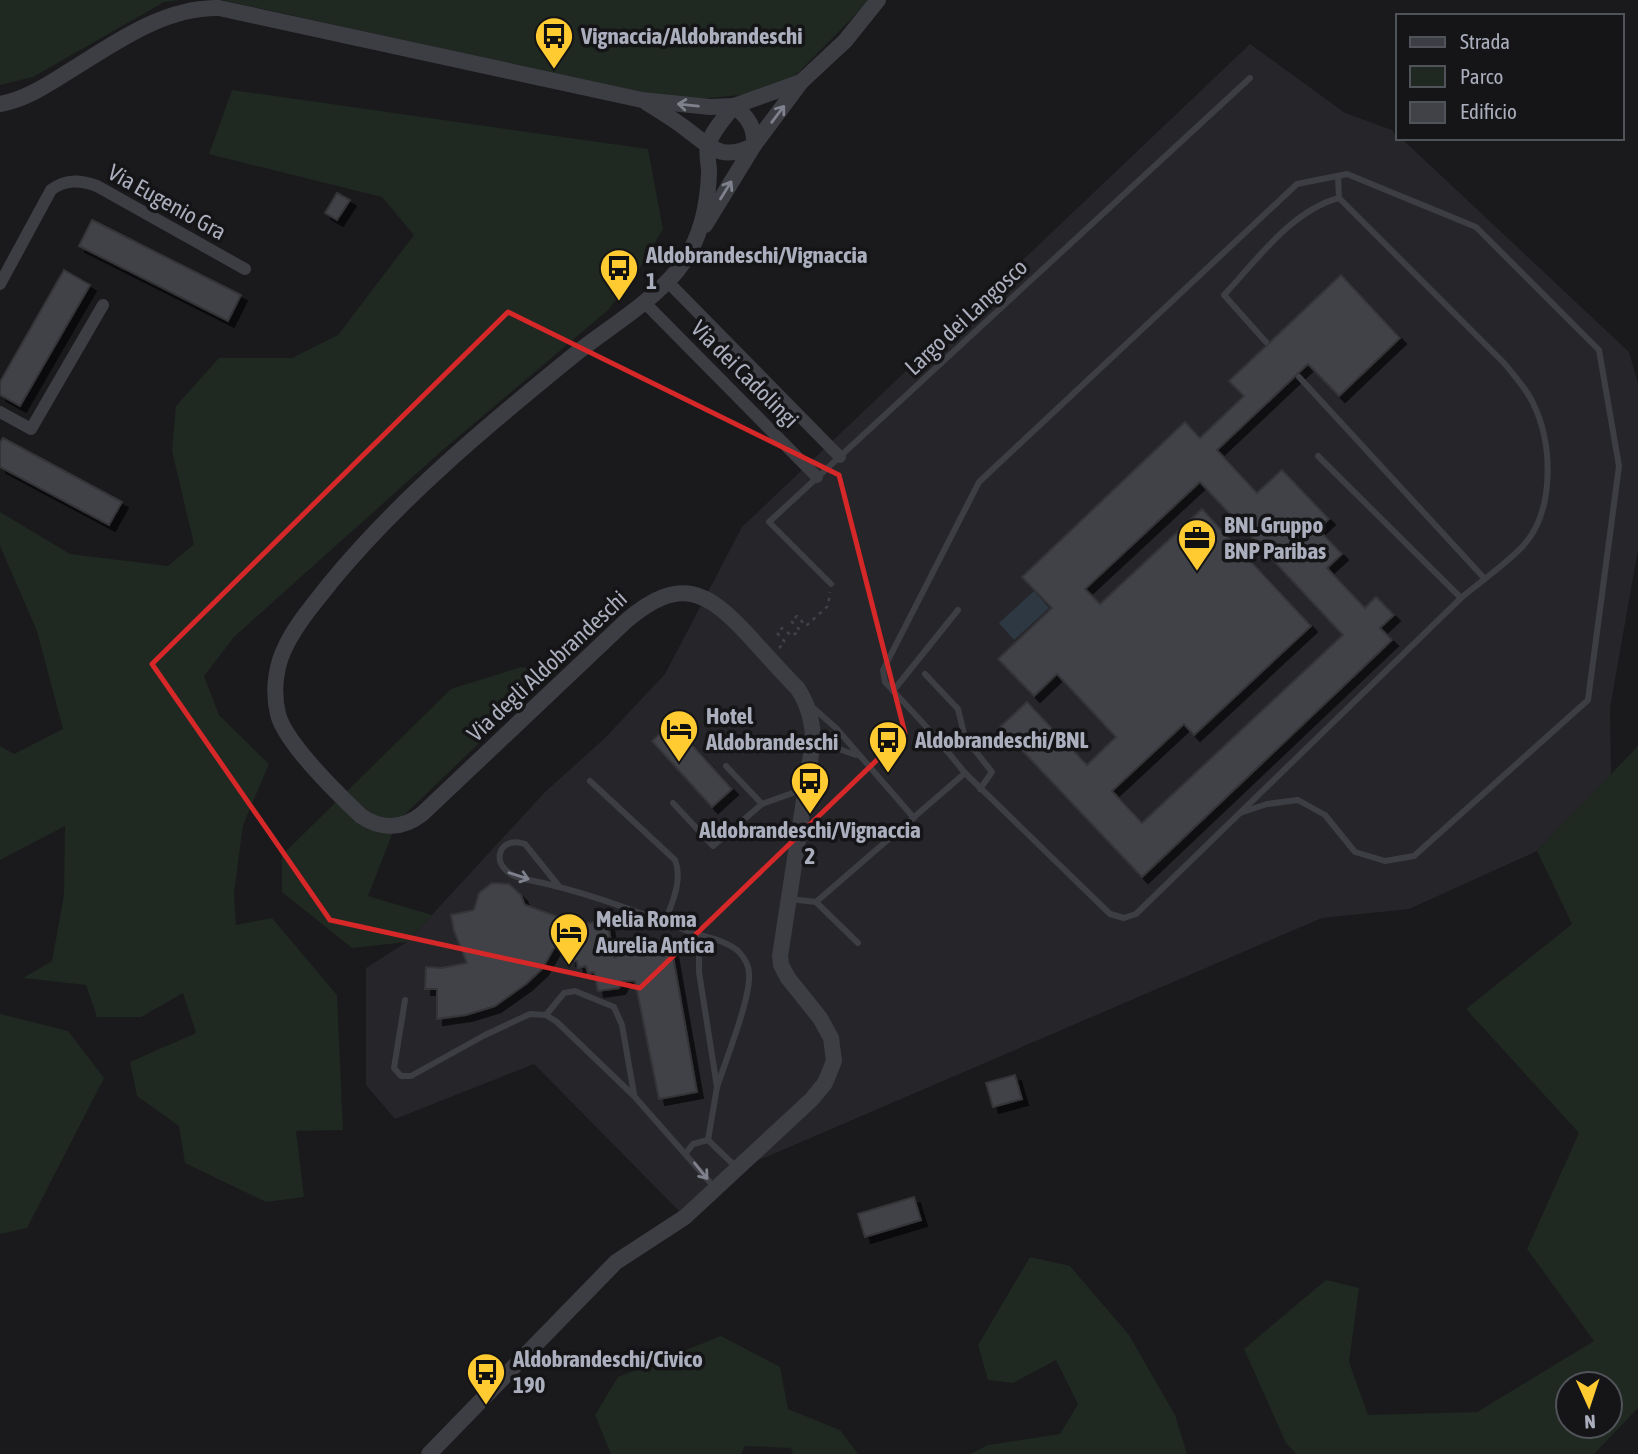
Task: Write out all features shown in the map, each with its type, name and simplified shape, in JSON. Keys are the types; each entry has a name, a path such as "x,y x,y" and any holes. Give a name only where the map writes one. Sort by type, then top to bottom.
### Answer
{"street":[{"path":"698,235 754,145 802,82 845,41 878,0"},
{"path":"0,104 32,93 164,18 205,8 259,16 642,100 710,107 734,106 802,82"},
{"path":"642,100 677,122 707,147 733,152 754,145"},
{"path":"734,106 751,123 754,145"},
{"path":"707,147 734,106"},
{"name":"Via degli Aldobrandeschi","path":"429,1454 616,1262 676,1225 812,1099 833,1068 834,1055 828,1032 781,965 781,946 811,751 811,722 805,701 798,690 726,611 711,601 682,594 654,600 626,621 422,814 397,826 380,825 361,816 288,738 276,702 276,680 284,650 303,618 348,561 381,526 475,439 667,281 683,262 698,235 708,190 707,147"},
{"name":"Via Eugenio Gra","path":"0,284 51,190 72,181 97,186 244,269"},
{"name":"Via dei Cadolingi","path":"667,281 840,457"},
{"name":"Via dei Cadolingi","path":"643,301 817,477"},
{"path":"0,412 31,429 103,305"}],"lane":[{"name":"Largo dei Langosco","path":"831,584 769,522 1250,78"},
{"path":"1240,813 1267,804 1298,800 1325,815 1355,852 1385,861 1414,856 1588,699 1619,467 1599,351 1476,227 1347,174 1297,184 979,482 883,670 885,682 965,774 1110,915 1124,918 1136,914 1461,598 1523,546 1541,515 1546,463 1539,416 1522,384 1505,364 1339,198 1338,176"},
{"path":"1266,342 1224,295 1299,217 1322,203 1339,198"},
{"path":"1299,377 1484,578"},
{"path":"1318,456 1461,598"},
{"path":"893,691 958,610"},
{"path":"925,674 958,709 965,738 992,772 980,789"},
{"path":"805,701 836,728 914,818"},
{"path":"811,751 836,748 858,755"},
{"path":"726,766 762,804"},
{"path":"816,902 965,774"},
{"path":"590,781 675,860 678,867 676,891 665,922"},
{"path":"673,803 713,846 762,804 806,789"},
{"path":"558,885 525,844 508,844 500,852 499,861 506,871 519,877 558,885 665,922 736,949 746,960 748,991 717,1087 708,1140"},
{"path":"789,899 816,902 858,943"},
{"path":"712,940 699,953 699,972 717,1087"},
{"path":"546,1015 564,993 575,990 614,1007 622,1025 634,1096"},
{"path":"405,1000 394,1068 398,1074 411,1076 485,1035 530,1014 546,1015 557,1022 634,1096 716,1189"},
{"path":"708,1140 738,1169"},
{"path":"686,1153 693,1144 708,1140"}],"path":[{"path":"769,658 785,642 777,633 782,628 792,636 800,630 791,621 797,616 806,626 828,606"}],"highlighted area":[{"path":"508,312 839,475 905,733 640,988 330,920 152,664"}],"shaded area":[{"path":"1250,44 1345,113 1392,130 1396,140 1403,140 1629,352 1638,383 1638,549 1610,708 1611,775 1537,851 1409,909 1322,918 738,1169 685,1217 534,1064 395,1119 366,1085 366,968 407,942 545,792 605,738 665,674 742,527"},
{"path":"1034,591 1049,608 1014,640 999,623"}],"green space":[{"path":"0,0 179,0 164,2 33,77 0,85"},
{"path":"222,0 870,0 790,81 752,94 698,99 634,91"},
{"path":"232,90 648,149 663,229 638,271 608,310 445,448 234,637 204,676 219,715 269,764 243,825 234,893 236,925 272,918 337,995 343,1130 296,1131 304,1197 266,1202 185,1163 179,1126 137,1096 130,1062 196,1033 183,993 141,1017 97,1017 86,985 23,978 52,961 64,895 65,826 0,860 0,746 14,754 63,729 37,631 0,546 0,512 70,554 168,566 194,544 172,451 176,406 219,358 292,358 338,335 414,235 382,197 209,154"},
{"path":"521,667 554,671 397,822 368,896 432,915 407,942 352,948 282,892 282,855 451,689"},
{"path":"1638,746 1638,1408 1624,1423 1624,1370 1554,1370 1554,1440 1607,1440 1594,1454 1296,1454 1286,1443 1244,1349 1326,1280 1359,1288 1349,1362 1368,1415 1477,1412 1594,1341 1527,1249 1579,1133 1466,1009 1572,924 1537,851"},
{"path":"0,1014 68,1031 104,1078 27,1228 0,1234"},
{"path":"1030,1257 1070,1266 1129,1335 1175,1415 1187,1454 970,1454 988,1445 1060,1434 1078,1404 1056,1360 1013,1383 988,1380 978,1345"},
{"path":"721,1336 780,1367 788,1409 840,1430 858,1454 793,1454 791,1448 745,1446 741,1454 611,1454 595,1415 618,1377"}],"building":[{"path":"337,193 350,200 337,220 325,213"},
{"path":"92,220 241,295 228,321 79,246"},
{"path":"64,270 90,285 20,406 0,395 0,382"},
{"name":"BNL Gruppo BNP Paribas","path":"1341,275 1400,338 1339,396 1308,364 1217,450 1257,493 1282,470 1329,519 1318,529 1342,554 1327,568 1365,608 1376,597 1394,615 1380,628 1392,640 1142,877 1000,727 1027,702 1087,765 1116,737 1057,674 1034,696 998,659 1052,608 1022,577 1185,422 1200,438 1244,396 1229,381","holes":["1200,482 1343,635 1142,823 1112,791 1184,724 1194,735 1311,626 1202,509 1100,604 1085,589"]},
{"path":"3,438 122,502 109,525 0,467 0,443"},
{"path":"672,723 732,789 712,807 652,741"},
{"path":"492,883 509,884 521,895 525,905 581,925 607,919 614,957 671,945 697,1092 659,1099 635,981 623,981 619,988 598,991 594,972 588,973 586,966 578,968 577,961 570,960 572,948 557,943 542,969 495,1006 466,1015 437,1019 437,989 425,989 426,967 442,968 467,963 454,931 451,915 474,910 479,893"},
{"path":"1015,1075 1022,1099 993,1107 986,1083"},
{"path":"914,1197 921,1220 865,1237 858,1214"}],"place":[{"name":"Vignaccia/Aldobrandeschi","path":"554,70"},
{"name":"Aldobrandeschi/Vignaccia 1","path":"619,302"},
{"name":"BNL Gruppo BNP Paribas","path":"1197,572"},
{"name":"Hotel Aldobrandeschi","path":"679,763"},
{"name":"Aldobrandeschi/BNL","path":"888,774"},
{"name":"Aldobrandeschi/Vignaccia 2","path":"810,815"},
{"name":"Melia Roma Aurelia Antica","path":"569,966"},
{"name":"Aldobrandeschi/Civico 190","path":"486,1406"}]}
